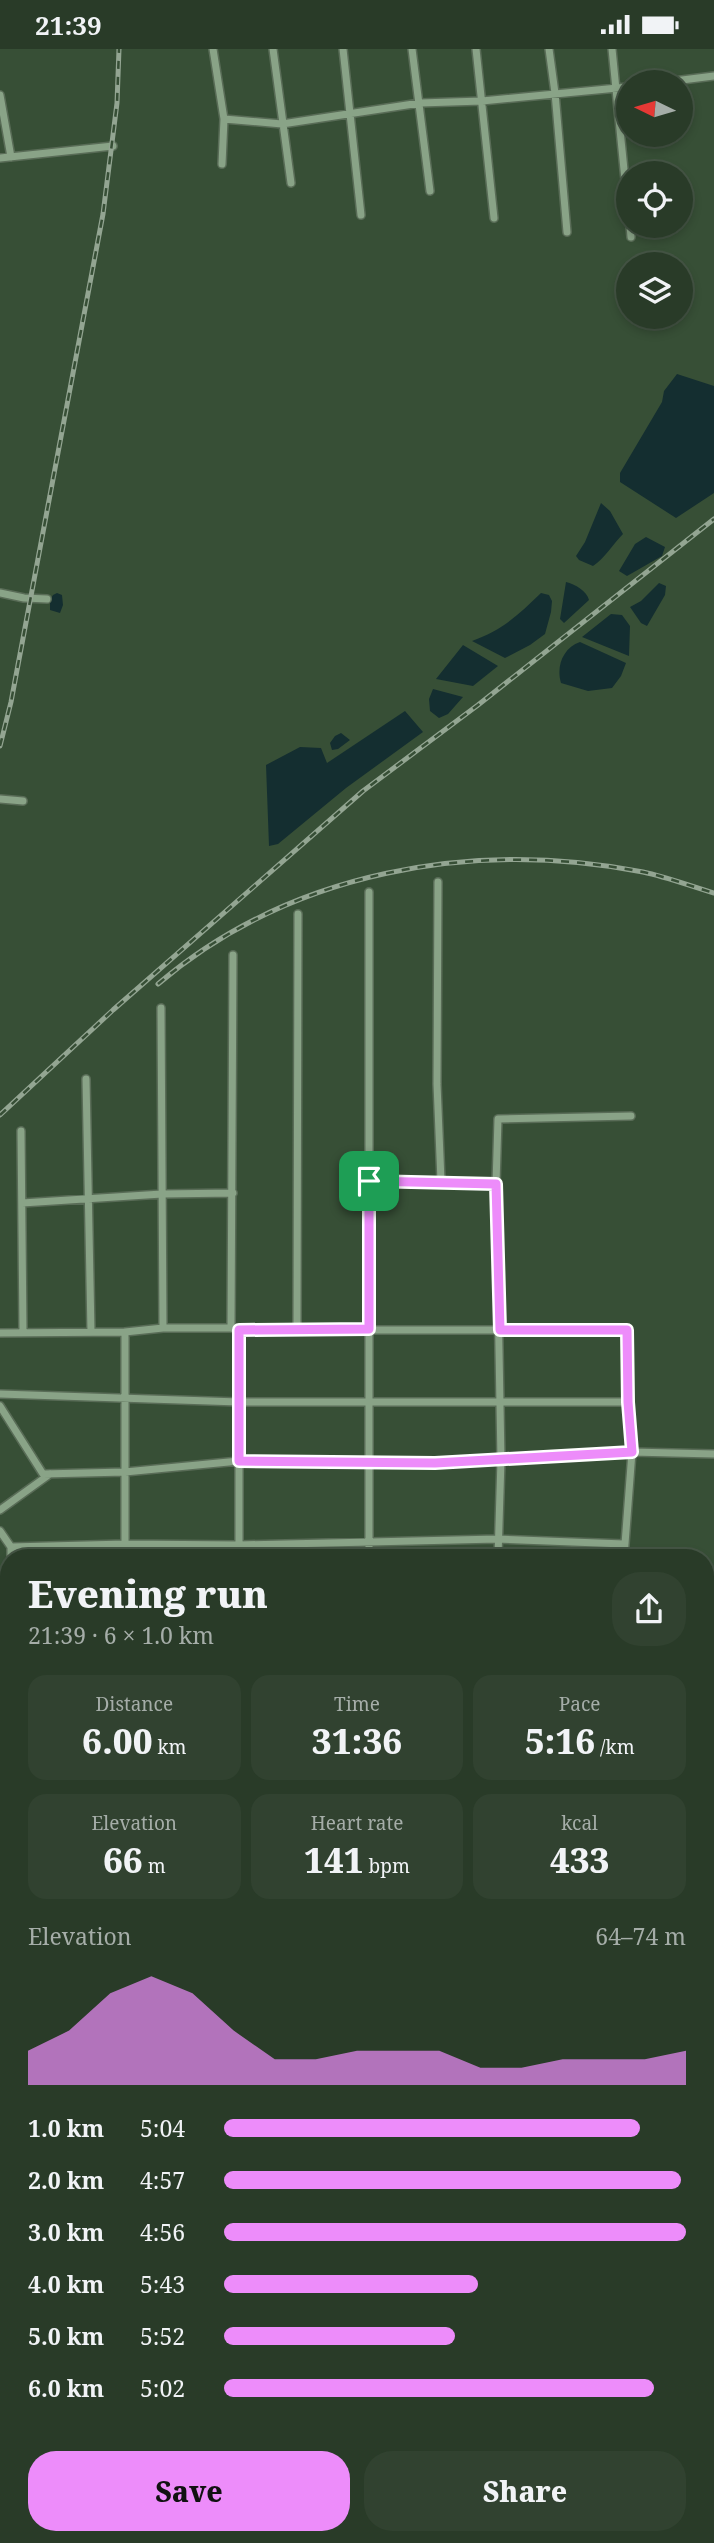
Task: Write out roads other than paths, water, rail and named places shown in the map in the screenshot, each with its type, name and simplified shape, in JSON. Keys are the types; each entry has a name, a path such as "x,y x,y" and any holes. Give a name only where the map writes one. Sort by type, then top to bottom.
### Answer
{"street":[{"path":"213,49 224,119 222,164"},
{"path":"273,49 291,183"},
{"path":"343,49 361,215"},
{"path":"412,49 430,191"},
{"path":"476,49 494,218"},
{"path":"548,49 555,93 567,232"},
{"path":"224,119 282,124 420,103 482,101 616,88 612,49"},
{"path":"693,79 714,76"},
{"path":"0,95 11,157"},
{"path":"0,158 113,146"},
{"path":"0,593 47,599"},
{"path":"0,799 23,801"},
{"path":"438,882 441,1181"},
{"path":"369,892 369,1549"},
{"path":"296,1329 298,914"},
{"path":"233,954 233,1193 239,1402 239,1549"},
{"path":"161,1008 163,1328"},
{"path":"86,1079 91,1332"},
{"path":"498,1549 501,1460 496,1184 498,1119 631,1116"},
{"path":"21,1131 23,1332"},
{"path":"369,1181 496,1184"},
{"path":"22,1202 233,1193"},
{"path":"0,1333 125,1332 163,1328 627,1330 632,1452 624,1549"},
{"path":"125,1332 125,1549"},
{"path":"0,1394 239,1402 628,1402"},
{"path":"0,1406 43,1474 125,1472 239,1461 435,1463 632,1452 714,1454"},
{"path":"0,1510 50,1474"},
{"path":"0,1531 11,1547 497,1539 624,1544"}],"water":[{"path":"677,374 714,386 714,493 676,518 620,482 620,473 662,402 664,391"},
{"path":"601,503 610,511 623,534 593,566 576,556 585,542"},
{"path":"646,537 665,547 662,556 627,576 619,571 635,544"},
{"path":"566,582 580,588 589,600 564,623 560,619"},
{"path":"659,583 666,586 665,595 647,626 641,623 630,607 641,601"},
{"path":"57,593 62,595 60,613 50,610 50,600"},
{"path":"541,593 549,595 552,601 551,612 545,634 530,645 505,658 472,641 501,627"},
{"path":"611,614 622,615 630,626 629,656 582,637"},
{"path":"580,642 626,663 612,688 588,691 561,683 559,670 562,658"},
{"path":"463,645 498,666 473,686 436,679"},
{"path":"433,689 463,697 448,714 439,718 430,711 429,699"},
{"path":"405,711 423,732 346,788 278,844 269,846 266,765 300,747 321,748 327,763"},
{"path":"341,733 350,740 332,750 330,743"}],"railway":[{"path":"0,746 11,702 103,214 117,103 119,49"},
{"path":"0,1115 113,1010 363,791 478,705 714,519"},
{"path":"158,984 210,945 266,914 325,890 387,873 450,863 514,860 579,863 643,872 714,893"}]}
